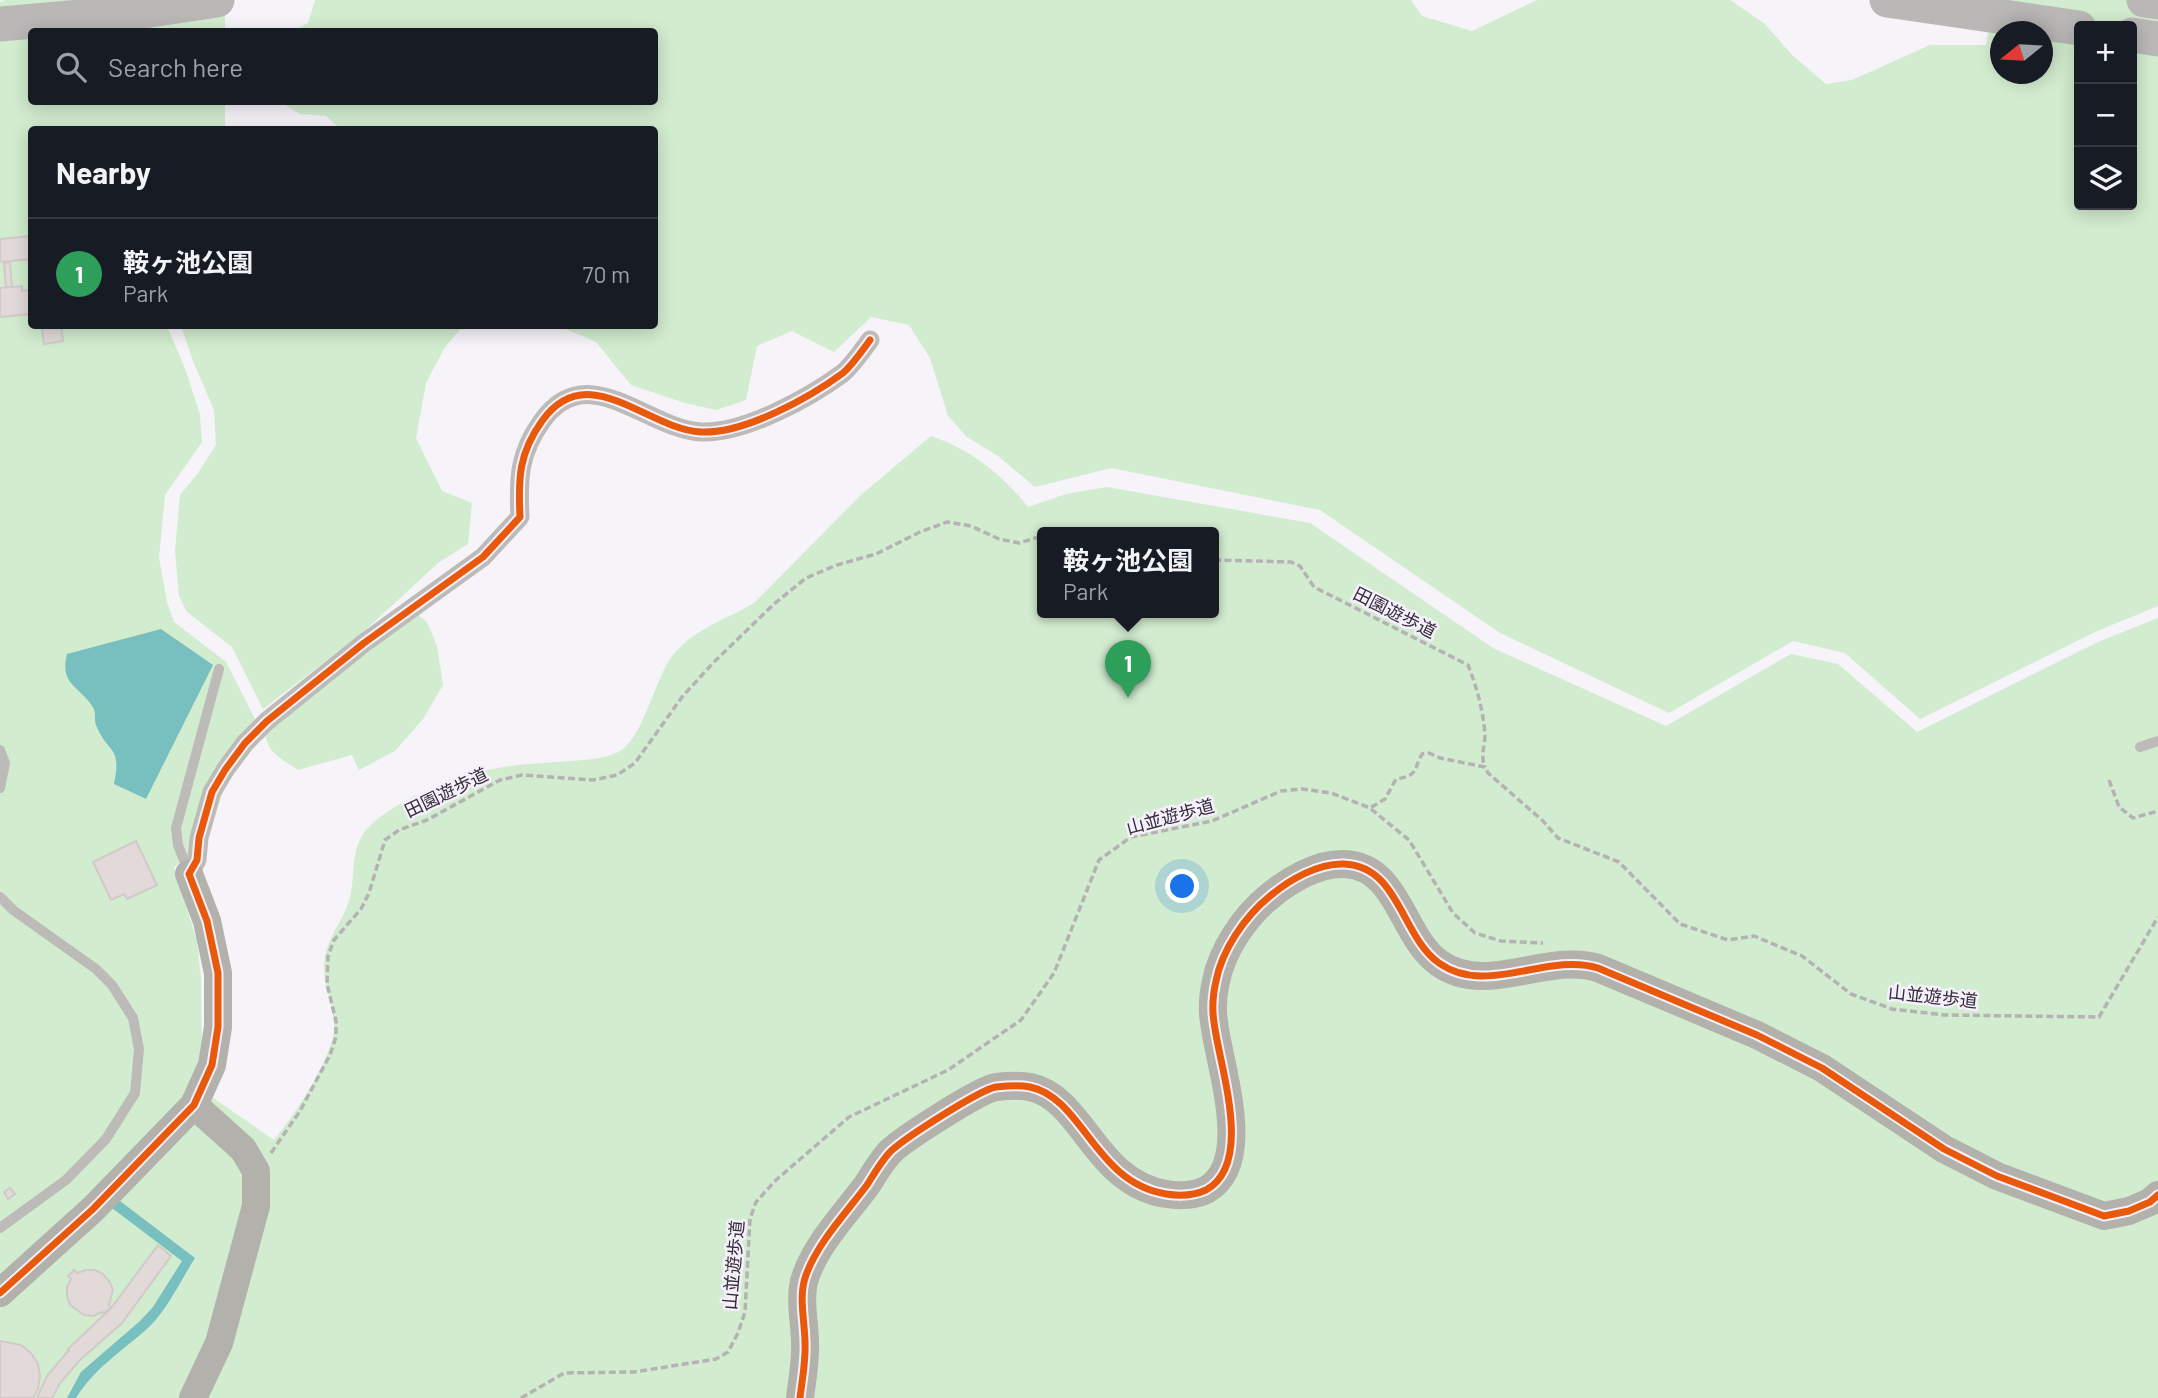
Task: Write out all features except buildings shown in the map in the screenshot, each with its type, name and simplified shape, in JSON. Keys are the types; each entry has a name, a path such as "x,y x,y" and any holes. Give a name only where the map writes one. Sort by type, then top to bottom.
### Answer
{"highway":[{"path":"0,24 137,12 217,0"},
{"path":"1887,0 2074,27"},
{"path":"2144,0 2158,2"},
{"path":"2137,36 2158,39"}],"street":[{"path":"0,1293 93,1209 194,1105 212,1065 218,1027 218,973 206,921 189,874 197,860 199,838 212,792 245,743 267,721 364,643 483,557 520,517 518,482 522,457 533,433 550,411 577,393 600,395 700,432 724,430 771,414 844,372 870,340"},
{"path":"800,1398 806,1345 803,1297 805,1277 811,1266 891,1152 967,1100 993,1087 1031,1087 1057,1101 1113,1168 1138,1186 1183,1196 1204,1191 1218,1181 1230,1160 1232,1138 1213,1018 1215,984 1221,961 1239,931 1264,901 1288,881 1319,869 1343,864 1367,870 1383,880 1420,946 1440,963 1461,975 1483,977 1567,963 1583,963 1757,1035 1822,1068 1944,1149 1997,1176 2104,1216 2129,1211 2150,1202 2158,1195"},
{"path":"193,1398 219,1343 256,1206 256,1171 243,1149 194,1105"}],"lane":[{"path":"189,874 178,845 176,828 219,668"},
{"path":"2140,747 2158,741"},
{"path":"0,751 5,763 0,788"},
{"path":"0,897 51,938 96,969 113,985 133,1018 139,1049 135,1093 106,1139 66,1180 0,1228"}],"path":[{"path":"1485,767 1440,758 1429,753 1422,754 1415,773 1396,779 1385,799 1370,808 1409,840 1453,913 1475,933 1501,941 1552,944 1567,963"},
{"path":"2109,780 2119,807 2133,818 2158,811"}],"green space":[{"path":"225,0 225,28 28,28 28,105 225,105 225,126 28,126 28,329 168,329 200,415 202,442 165,495 159,558 167,602 174,622 226,662 257,723 188,860 174,867 197,941 201,979 202,1048 193,1084 274,1140 311,1087 332,1041 334,1021 325,982 325,956 347,906 357,847 369,828 398,805 417,795 473,774 514,765 594,759 624,748 638,729 666,666 680,647 700,632 754,603 862,494 931,436 960,448 985,464 1028,507 1066,494 1107,487 1310,523 1493,648 1666,726 1791,654 1838,664 1917,732 2098,642 2158,618 2158,1181 2140,1197 2079,1217 2158,1205 2158,1398 0,1398 0,2"},
{"path":"315,0 1411,0 1422,16 1472,31 1537,0 1730,0 1765,24 1792,55 1826,84 1852,80 1930,45 1986,45 1990,25 1990,84 2053,84 2053,21 1991,21 1995,0 2158,0 2158,606 2095,632 1920,719 1845,653 1793,641 1669,713 1500,633 1320,510 1111,468 1035,487 998,456 967,437 948,416 930,358 909,325 871,317 834,352 792,331 757,346 746,400 716,410 631,385 596,342 566,329 658,329 658,126 337,126 326,116 300,114 285,105 658,105 658,28 299,28 308,23"},
{"path":"182,329 460,329 445,347 426,383 416,438 442,491 472,503 468,544 438,563 362,633 263,709 232,647 187,612 179,596 175,551 180,495 216,445 214,410"},
{"path":"413,611 427,622 437,646 443,685 423,719 395,751 359,770 352,755 298,770 271,750 265,730"}],"water":[{"path":"161,629 213,665 146,799 114,784 115,756 96,725 94,709 69,679 65,665 67,654"},
{"path":"120,1201 195,1258 157,1319 101,1368 76,1398 67,1398 81,1372 153,1307 182,1261 112,1208"}],"cycle path":[{"path":"0,1293 93,1209 194,1105 212,1065 218,1027 218,973 207,921 189,874 197,860 199,838 212,792 245,743 267,721 364,643 483,557 520,517 519,490 524,455 542,421 560,403 579,395 598,396 618,401 680,428 701,432 718,431 756,421 813,393 843,373 870,340"},
{"path":"800,1398 805,1350 802,1292 811,1263 833,1228 891,1151 974,1096 996,1087 1013,1086 1030,1087 1048,1094 1064,1107 1122,1174 1142,1187 1166,1194 1191,1194 1206,1190 1221,1177 1229,1159 1231,1137 1227,1087 1213,1017 1214,991 1223,957 1236,934 1261,904 1295,879 1314,869 1334,864 1362,868 1377,877 1398,904 1426,951 1439,963 1457,972 1477,976 1558,965 1598,968 1757,1035 1822,1068 1944,1149 1997,1176 2104,1216 2129,1211 2150,1202 2158,1195"}],"place":[{"name":"鞍ヶ池公園","path":"1128,698"}]}
